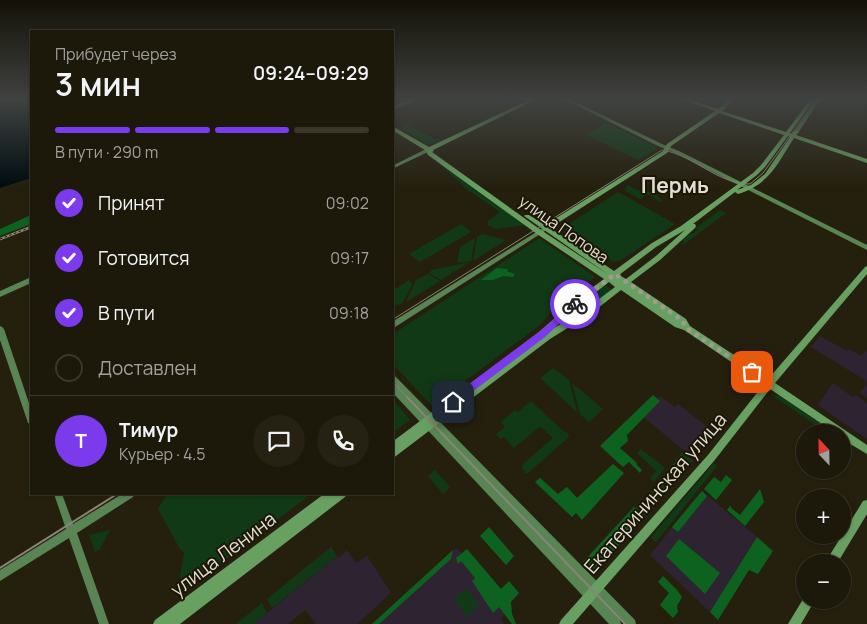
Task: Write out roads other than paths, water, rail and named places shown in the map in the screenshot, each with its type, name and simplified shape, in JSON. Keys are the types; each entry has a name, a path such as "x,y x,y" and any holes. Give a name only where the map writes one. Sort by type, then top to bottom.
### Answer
{"main road":[{"name":"улица Попова","path":"395,129 624,285 678,326 686,328 829,424"},
{"path":"394,167 472,129"},
{"path":"627,129 867,248"},
{"path":"670,150 669,145 693,129"},
{"path":"779,129 851,153 867,156"},
{"path":"394,453 611,276 743,185 753,186 767,175 793,129"},
{"path":"791,133 794,129"},
{"path":"394,325 670,150"},
{"path":"851,153 867,162"},
{"path":"394,447 431,422 547,337 590,310 624,285 743,185"},
{"path":"646,251 655,252 658,254 658,258"},
{"name":"Екатерининская улица","path":"565,624 711,458 769,384 867,269"},
{"path":"0,294 30,280"},
{"path":"578,302 576,307 579,311 585,312 590,310"},
{"path":"0,329 30,417"},
{"path":"394,380 431,422 593,592 631,624"},
{"path":"394,388 431,422"},
{"name":"улица Попова","path":"851,439 867,450"},
{"path":"58,495 104,624"},
{"path":"0,576 128,495"},
{"name":"улица Ленина","path":"159,624 331,495"},
{"name":"улица Ленина","path":"171,624 341,495"},
{"path":"837,554 867,505"},
{"path":"593,592 616,624"},
{"path":"794,624 803,609"}],"tram line":[{"path":"394,319 662,150 685,157 716,175 738,183 750,184 763,173 795,129"},
{"path":"394,383 408,398"},
{"path":"407,397 625,624"},
{"path":"0,568 115,495"}],"railway":[{"path":"0,239 30,227"}],"district":[{"name":"Пермь","path":"675,185"}]}
